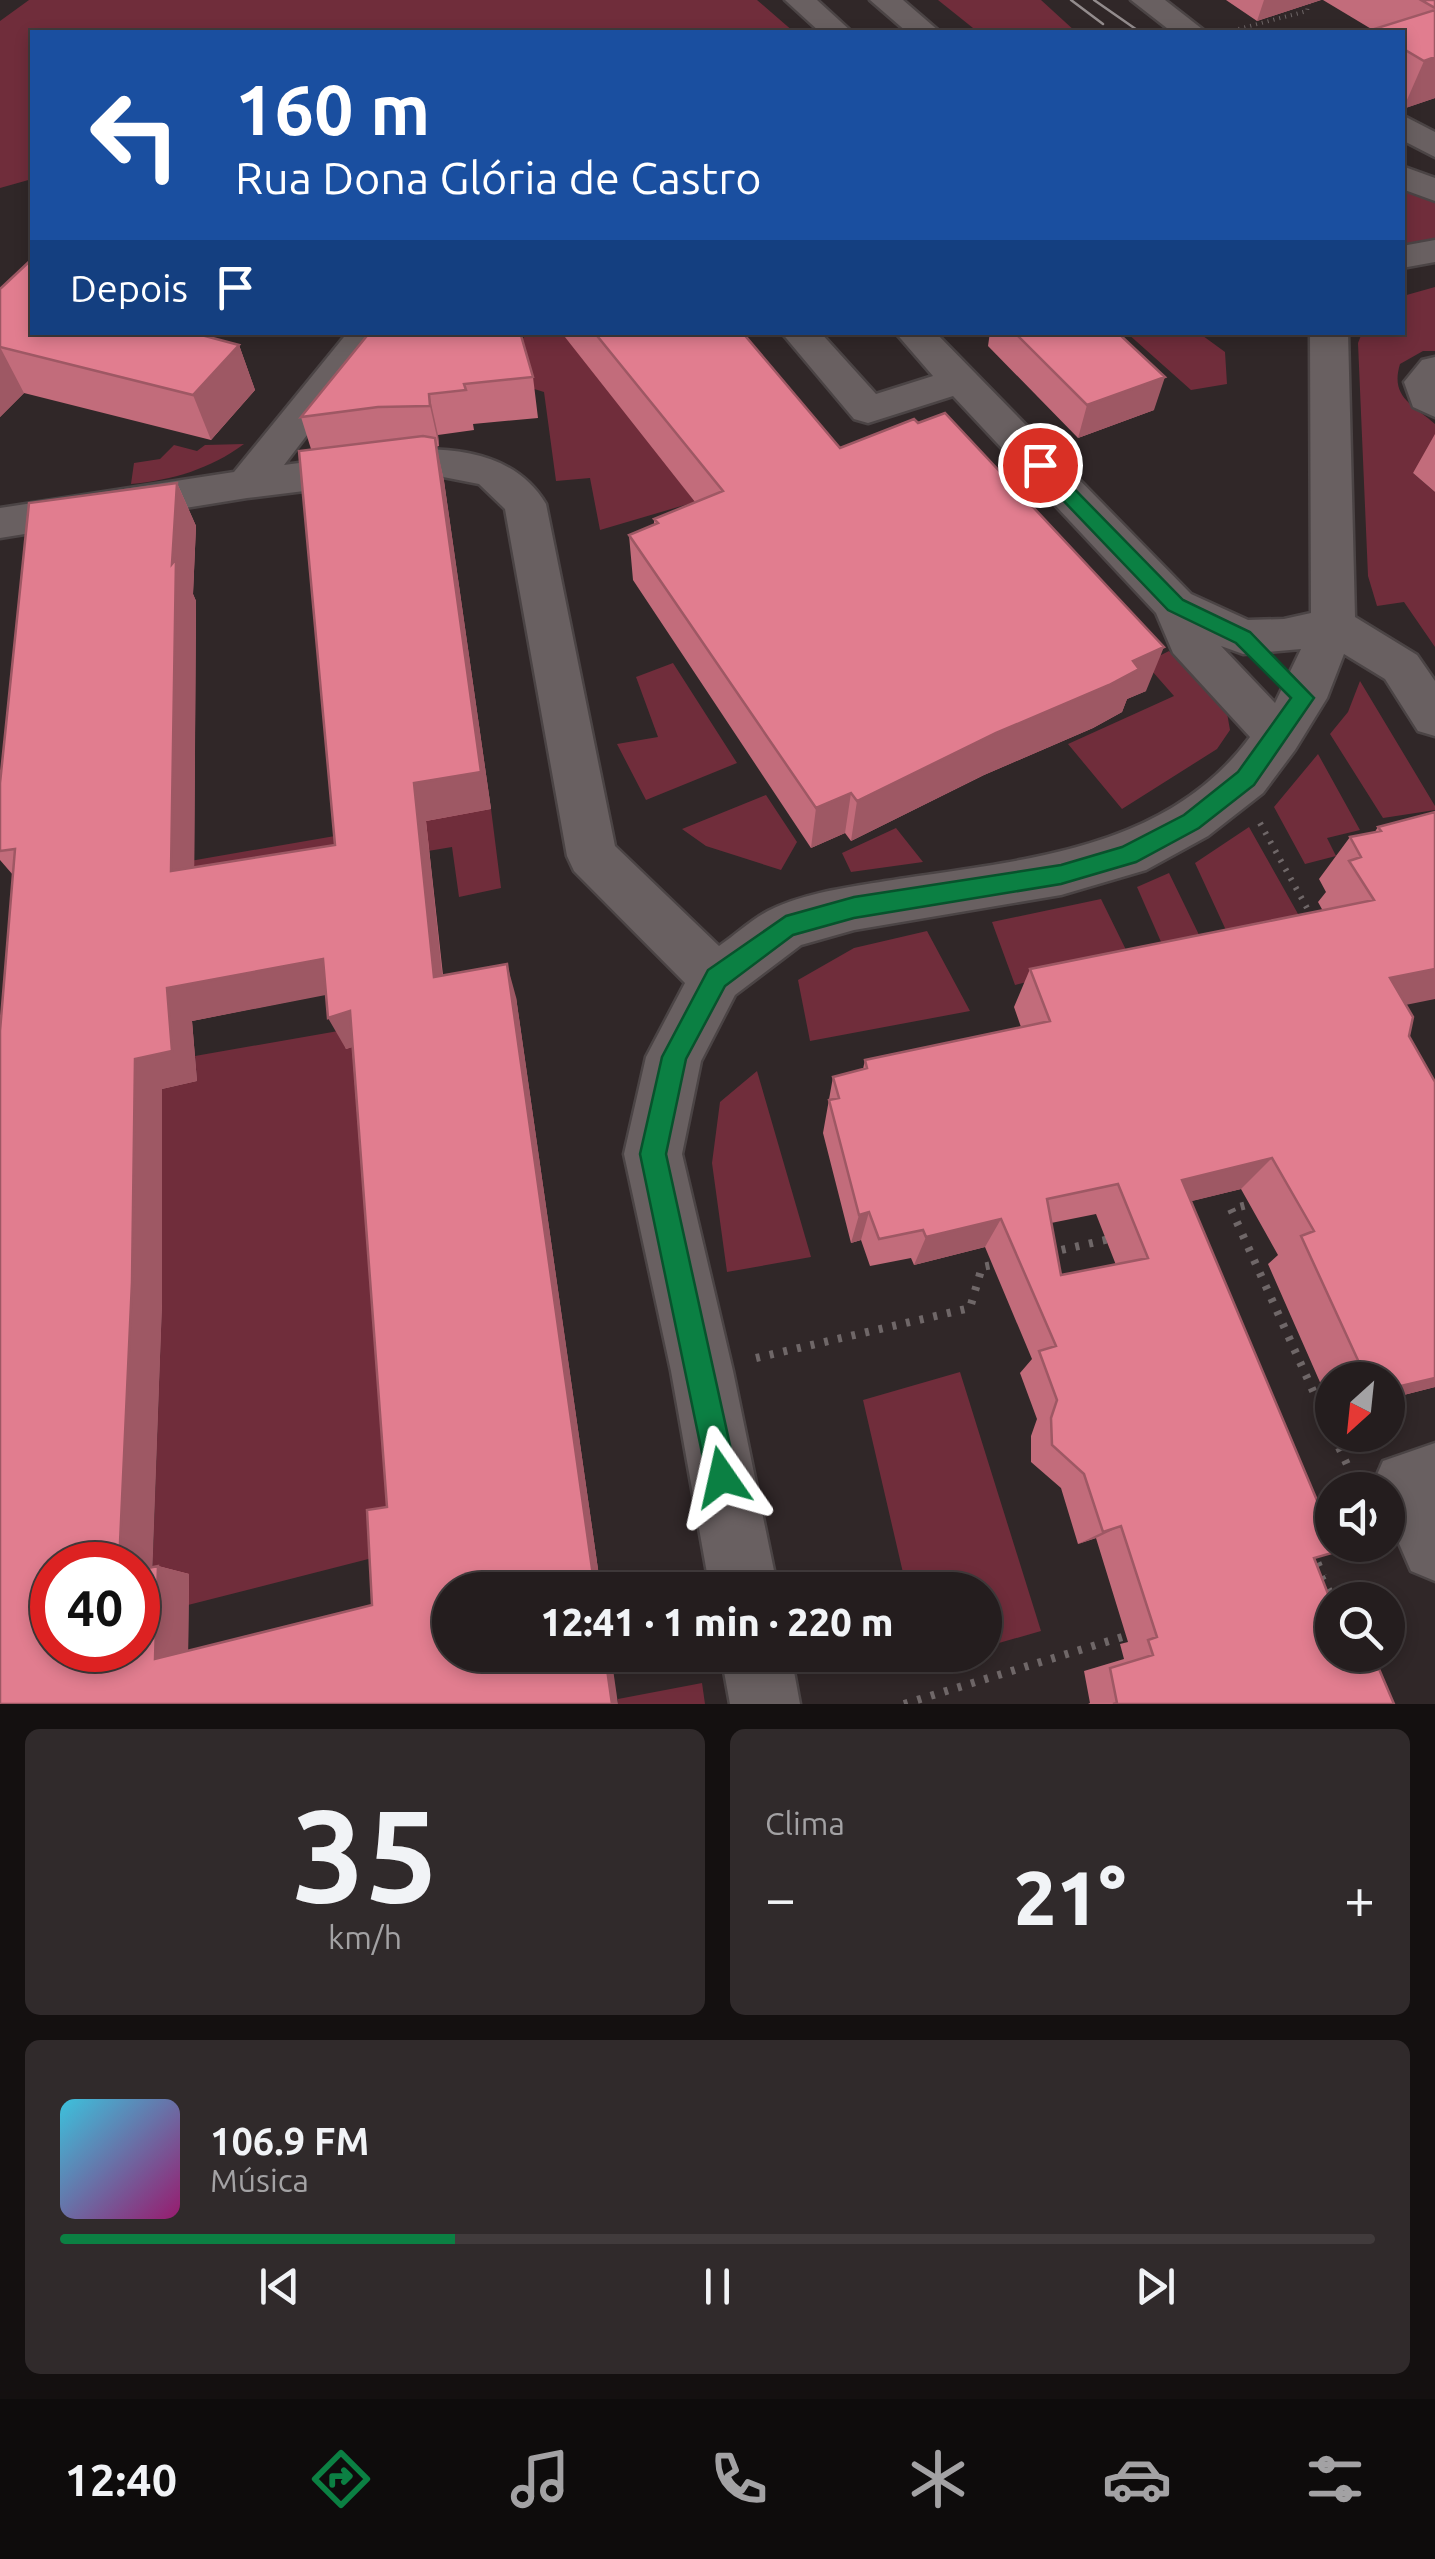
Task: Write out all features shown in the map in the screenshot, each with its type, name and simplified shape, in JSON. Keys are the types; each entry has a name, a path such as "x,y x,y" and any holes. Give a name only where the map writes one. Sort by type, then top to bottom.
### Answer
{"street":[{"path":"800,0 835,30"},
{"path":"885,0 922,30"},
{"path":"1146,0 1188,30"},
{"path":"1405,127 1435,147"},
{"path":"1405,177 1435,192"},
{"path":"1405,256 1435,251"},
{"path":"247,484 366,335"},
{"path":"802,335 868,410 959,382"},
{"path":"916,335 1176,605 1243,637 1284,636 1333,625 1401,667 1435,718"},
{"path":"741,1572 702,1371 653,1154 674,1057 716,978 786,927 854,908 1061,874 1128,855 1192,822 1238,784 1291,717 1333,625 1328,335"},
{"path":"1435,369 1423,382 1427,398 1435,404"},
{"path":"0,523 247,484 433,461 492,473 525,504 592,856 716,978"},
{"path":"1176,605 1190,641 1291,717"},
{"path":"1243,637 1291,717"},
{"path":"1435,1476 1406,1484 1435,1548"},
{"path":"759,1672 765,1704"}],"path":[{"path":"1232,30 1307,11 1309,0"},
{"path":"1238,784 1315,921"},
{"path":"1268,1200 1231,1209 1315,1394"},
{"path":"1039,1255 1134,1234"},
{"path":"702,1371 970,1308 982,1267 1001,1263"},
{"path":"1308,1541 1326,1582"},
{"path":"1304,1582 1324,1576"},
{"path":"904,1704 1152,1628"}],"shaded area":[{"path":"29,0 757,0 792,30 30,30 30,180 0,188 0,21"},
{"path":"938,0 1041,0 1074,30 976,30"},
{"path":"1405,184 1435,202 1435,239 1405,248"},
{"path":"1435,287 1435,351 1423,351 1400,364 1398,384 1405,399 1435,424 1435,463 1413,473 1435,492 1435,647 1404,602 1377,606 1368,576 1358,343 1361,335 1405,335 1405,295"},
{"path":"526,335 569,335 695,502 600,530 590,478 556,481 544,392 531,388 519,344"},
{"path":"1129,335 1202,335 1225,352 1227,384 1191,390"},
{"path":"244,444 190,472 131,484 134,463 160,459 174,445 197,451 205,445"},
{"path":"1169,651 1227,713 1230,730 1217,749 1122,809 1068,744 1174,696 1145,663"},
{"path":"673,663 737,763 646,800 617,744 658,737 636,677"},
{"path":"1360,681 1435,810 1383,818 1330,734 1348,712"},
{"path":"1318,754 1360,830 1327,838 1336,856 1305,864 1274,807"},
{"path":"766,795 797,842 781,870 706,846 682,829"},
{"path":"491,809 501,888 459,897 452,847 20,919 190,861"},
{"path":"1249,827 1302,921 1230,939 1195,863"},
{"path":"896,828 923,862 851,872 842,853"},
{"path":"1169,873 1202,941 1165,951 1137,887"},
{"path":"1101,899 1129,956 1015,985 992,922"},
{"path":"927,931 970,1011 810,1041 798,980 854,948"},
{"path":"344,1030 366,1043 405,1518 388,1554 188,1605 188,1574 160,1579 160,1542 153,1542 162,1303 162,1089 197,1081 195,1056"},
{"path":"757,1071 811,1257 727,1272 712,1163 720,1102"},
{"path":"960,1372 1041,1631 1002,1642 1002,1572 903,1572 863,1400"},
{"path":"702,1683 705,1704 618,1704 618,1699"}],"building":[{"path":"1435,10 1435,57 1424,61 1405,50 1405,30 1374,29"},
{"path":"30,261 30,335 201,335 239,345 193,395 0,347 0,289"},
{"path":"368,335 521,335 533,377 464,384 466,390 429,394 430,406 378,407 301,417"},
{"path":"596,335 745,335 840,448 914,419 918,423 945,413 1164,647 1133,661 1139,669 1109,685 996,733 857,801 851,793 816,808 629,535 658,523 654,519 723,491"},
{"path":"1017,335 1120,335 1165,377 1087,405"},
{"path":"423,436 435,438 481,772 414,783 434,977 507,964 592,1572 432,1572 432,1672 607,1672 612,1704 0,1704 0,1031 15,849 0,851 0,783 29,503 177,483 172,564 176,559 171,871 335,845 299,451","holes":["323,959 328,1018 350,1011 387,1507 367,1510 372,1605 160,1658 160,1672 30,1672 30,1542 120,1542 132,1282 135,1059 172,1051 167,988"]},
{"path":"1435,812 1435,969 1390,978 1413,1017 1409,1036 1435,1082 1435,1378 1405,1385 1405,1362 1359,1362 1301,1236 1314,1231 1272,1158 1182,1180 1315,1496 1314,1558 1323,1582 1315,1582 1315,1672 1380,1672 1394,1704 1113,1704 1117,1703 1110,1668 1153,1655 1148,1640 1157,1637 1121,1526 1103,1532 1084,1474 1052,1445 1051,1418 1057,1400 1039,1351 1056,1346 1001,1219 926,1237 923,1230 879,1239 869,1212 859,1215 829,1100 839,1098 833,1077 867,1068 865,1060 1050,1021 1030,969 1374,900 1349,861 1361,857 1350,837 1381,831 1378,827","holes":["1118,1184 1148,1258 1061,1275 1047,1199"]}],"tram line":[{"path":"1071,0 1103,24"},
{"path":"1094,0 1137,30"}],"route":[{"path":"722,1477 653,1154 674,1057 716,978 786,927 854,908 1061,874 1128,855 1192,822 1246,779 1304,698 1243,637 1176,605 1040,465"}]}
